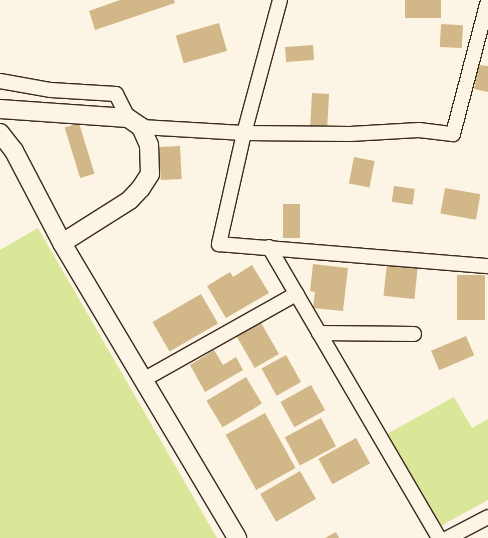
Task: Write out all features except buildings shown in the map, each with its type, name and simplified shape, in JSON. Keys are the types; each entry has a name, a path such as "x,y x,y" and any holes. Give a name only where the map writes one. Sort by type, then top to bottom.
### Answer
{"street":[{"path":"280,0 244,132 219,244 488,266"},
{"path":"0,109 244,132 350,134 419,130 453,134 488,1"},
{"path":"0,81 51,90 116,94 149,145 150,174 141,188 130,200 62,243"},
{"path":"0,133 14,151 62,243 236,538"},
{"path":"269,248 439,538"},
{"path":"143,380 296,294"},
{"path":"319,333 414,334"},
{"path":"448,538 488,516"}],"green space":[{"path":"38,228 217,538 0,538 0,250"},
{"path":"454,397 472,428 488,419 488,500 439,527 387,434"}]}
